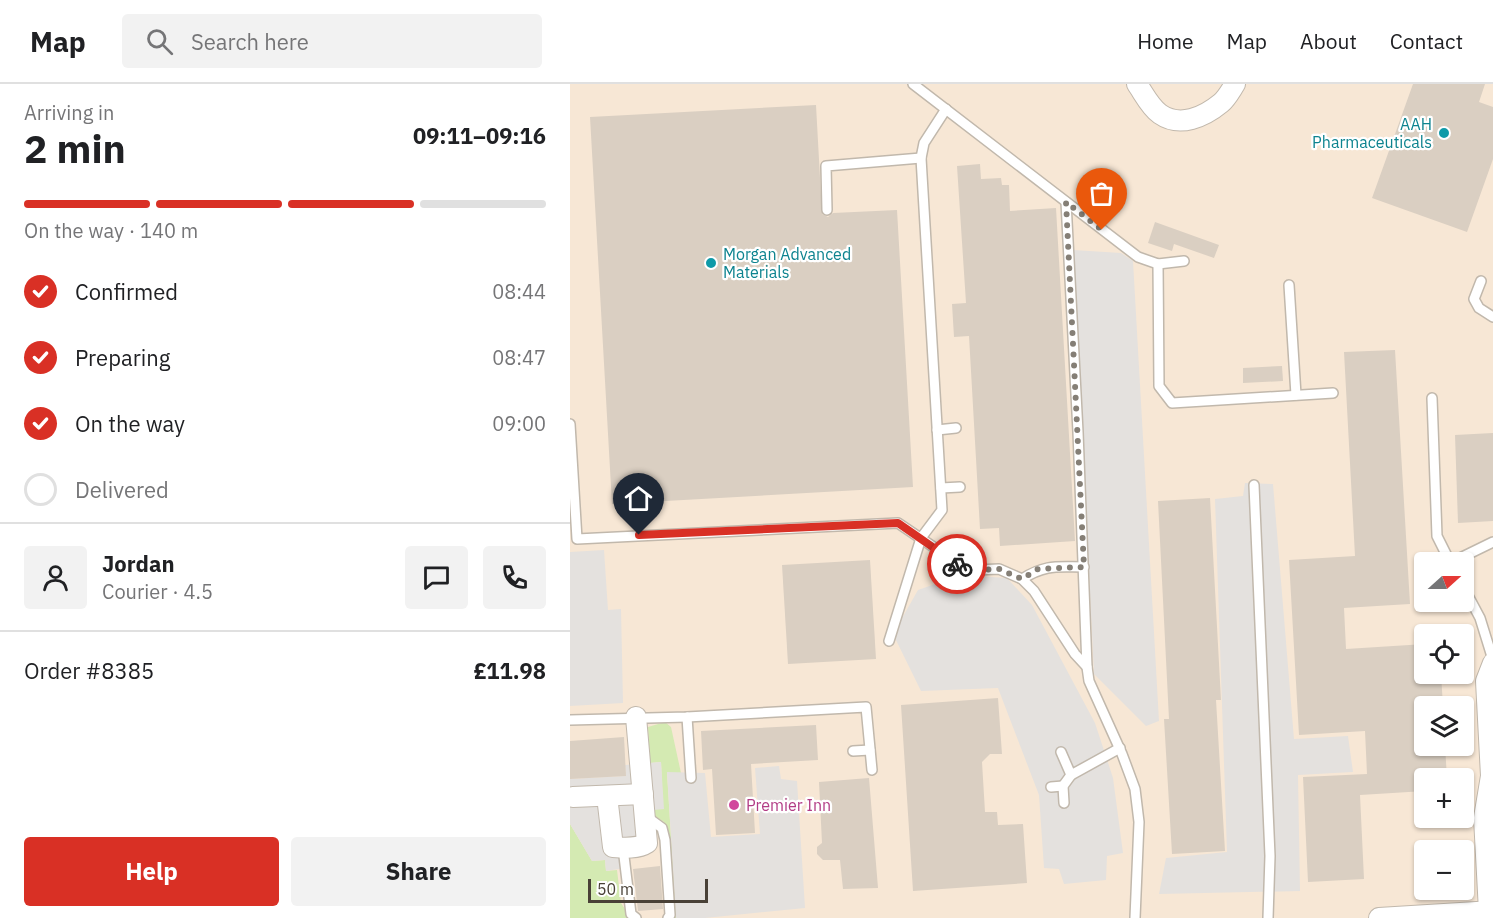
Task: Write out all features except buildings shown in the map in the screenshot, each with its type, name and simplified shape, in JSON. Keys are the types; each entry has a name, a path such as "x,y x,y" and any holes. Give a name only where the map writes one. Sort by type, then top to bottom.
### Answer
{"street":[{"path":"1137,84 1158,113 1170,119 1185,122 1223,102 1235,84"},
{"path":"1379,918 1491,911 1484,818 1491,776 1486,681 1493,661"},
{"path":"607,796 612,847 643,846 647,843 636,717"},
{"path":"573,797 643,794"}],"lane":[{"path":"913,84 1138,257 1158,264 1184,261"},
{"path":"889,641 921,538 942,510 921,159 924,143 946,109"},
{"path":"827,210 826,166 921,159"},
{"path":"1066,202 1087,667 1089,681 1120,748 1135,789 1139,822 1135,918"},
{"path":"1158,264 1159,386 1172,403 1333,393"},
{"path":"1481,281 1474,299 1479,308 1493,317"},
{"path":"1289,285 1296,395"},
{"path":"1432,398 1437,536 1446,552"},
{"path":"570,424 577,539 898,523 941,555 960,565 976,570 999,569 1022,579 1034,591 1075,654 1087,667"},
{"path":"937,430 956,428"},
{"path":"1254,485 1270,856 1268,918"},
{"path":"940,488 960,487"},
{"path":"1472,552 1493,542"},
{"path":"1022,579 1038,569 1084,567"},
{"path":"1474,607 1480,618 1493,661"},
{"path":"570,720 687,717 866,707 872,770"},
{"path":"687,717 692,778"},
{"path":"1064,803 1063,786 1071,775 1120,748"},
{"path":"854,751 870,750"},
{"path":"1061,752 1071,775"},
{"path":"1051,787 1063,786"},
{"path":"645,815 662,828 665,840 670,915 668,918"},
{"path":"623,848 630,914 636,918"}],"shaded area":[{"path":"570,84 1493,84 1493,918 570,918"},
{"path":"1073,250 1121,253 1133,261 1159,721 1146,726 1094,674"},
{"path":"1245,483 1273,484 1294,739 1348,736 1353,772 1298,775 1300,891 1159,894 1166,858 1227,852 1215,499 1243,496"},
{"path":"604,550 608,610 621,609 623,703 570,706 570,552"},
{"path":"961,575 1007,578 1032,605 1095,723 1113,778 1123,853 1107,856 1106,880 1064,884 1059,869 1044,868 1039,795 998,688 921,691 893,634 918,590"},
{"path":"661,762 664,809 654,810 653,830 625,854 625,868 606,871 605,860 592,861 570,824 570,779 626,776 625,765"},
{"path":"779,766 781,779 797,781 805,908 705,918 676,918 667,772 705,773 711,837 760,834 755,768"}],"green space":[{"path":"665,722 671,727 681,773 667,773 676,918 672,918 664,822 655,816 654,809 663,809 661,762 650,763 648,727"},
{"path":"570,824 592,861 605,860 606,871 617,870 621,903 631,918 570,918"}],"way so far":[{"path":"957,564 976,570 999,569 1022,579 1038,569 1084,567 1066,202 1102,230"}],"place":[{"name":"AAH Pharmaceuticals","path":"1444,133"},
{"name":"Morgan Advanced Materials","path":"711,263"},
{"name":"Premier Inn","path":"734,805"}],"route":[{"path":"639,535 898,523 957,564"}]}
